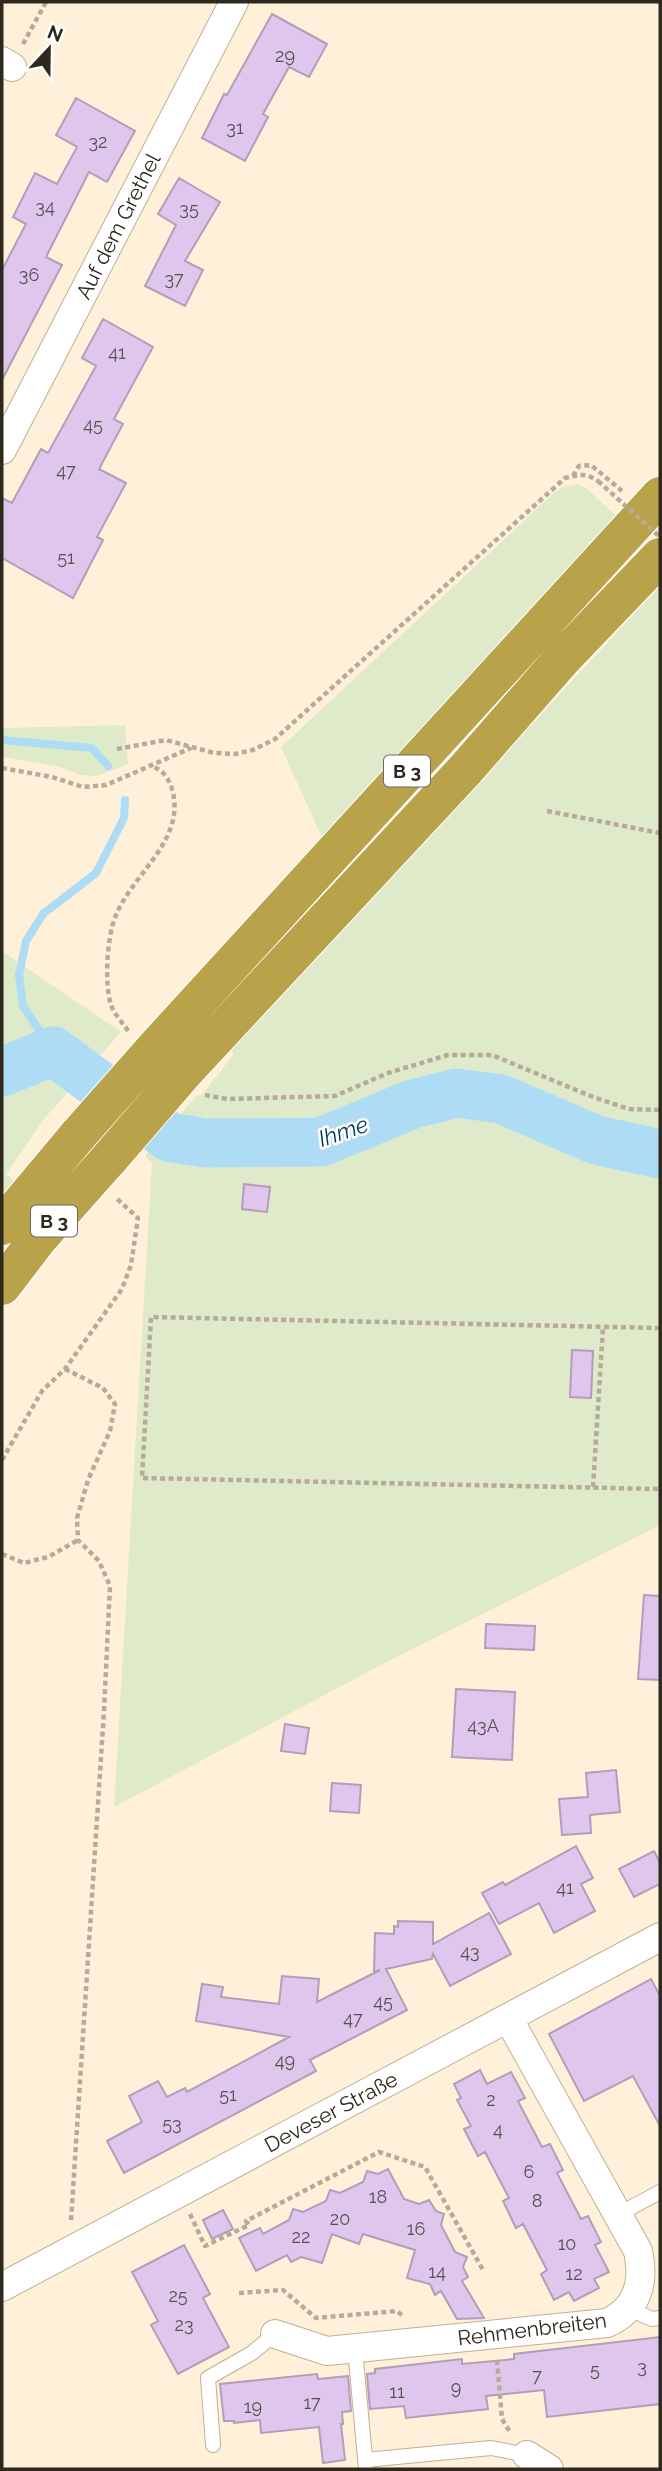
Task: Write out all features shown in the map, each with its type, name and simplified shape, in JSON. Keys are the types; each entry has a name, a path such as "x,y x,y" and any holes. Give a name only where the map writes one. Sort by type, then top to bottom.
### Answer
{"highway":[{"name":"B 3","path":"2,1226 79,1134 644,496"},
{"name":"B 3","path":"2,1286 38,1239 111,1177 564,657 660,557"}],"street":[{"name":"Auf dem Grethel","path":"2,450 234,2"},
{"name":"Deveser Straße","path":"2,2287 660,1937"},
{"name":"Rehmenbreiten","path":"275,2334 327,2351 607,2323 620,2318 629,2309 639,2292 642,2270 638,2251 508,2018"}],"lane":[{"path":"619,2214 660,2192"},
{"path":"629,2309 652,2319 660,2318"},
{"path":"213,2445 208,2378 252,2353 275,2334"},
{"path":"355,2349 366,2465 491,2448 538,2462"}],"path":[{"path":"7,64 46,2"},
{"path":"573,477 579,466 591,465 644,496"},
{"path":"117,749 166,740 214,753 235,754 253,750 275,739 565,478 580,474 590,476 660,537"},
{"path":"2,768 52,777 83,788 106,785 192,747"},
{"path":"111,1006 106,969 115,917 131,887 170,831 176,806 170,782 160,769 151,766"},
{"path":"547,811 660,832"},
{"path":"192,1083 227,1099 335,1096 388,1073 448,1055 492,1055 629,1109 660,1110"},
{"path":"2,1460 43,1391 65,1369 122,1289 131,1265 138,1217 111,1177"},
{"path":"660,1328 151,1317 142,1478 660,1489"},
{"path":"593,1487 603,1327"},
{"path":"65,1369 103,1388 115,1404 110,1431 88,1479 77,1518 78,1540 99,1561 110,1587 71,2229 76,2246"},
{"path":"2,1554 24,1563 48,1557 78,1540"},
{"path":"186,2207 205,2246 249,2225 246,2221 379,2152 425,2166 483,2270"},
{"path":"240,2293 283,2290 316,2318 397,2311 419,2329 422,2342"},
{"path":"495,2334 502,2419 538,2462"}],"green space":[{"path":"578,484 586,488 623,522 324,842 281,747 555,492"},
{"path":"660,586 660,1525 396,1657 114,1807 152,1163 145,1156 197,1095 201,1096 234,1054 230,1050"},
{"path":"125,725 128,764 97,776 81,775 60,767 2,757 2,728"},
{"path":"2,951 121,1032 44,1119 6,1174 17,1184 2,1204"}],"building":[{"path":"272,14 327,44 309,77 289,67 263,114 268,117 245,161 202,138 224,94 227,95"},
{"path":"76,98 135,131 107,182 89,172 46,257 62,265 2,380 2,270 26,224 13,217 35,173 57,184 77,147 56,135"},
{"path":"179,178 220,202 185,261 203,270 185,306 145,286 176,225 158,214"},
{"path":"103,319 153,347 114,419 123,424 99,469 126,483 97,537 103,540 73,598 2,558 2,498 12,503 41,449 48,453 96,366 82,358"},
{"path":"244,1184 270,1187 267,1212 242,1209"},
{"path":"572,1350 593,1351 591,1398 570,1397"},
{"path":"644,1595 660,1596 660,1680 638,1679"},
{"path":"486,1624 535,1626 534,1650 485,1648"},
{"path":"456,1689 515,1692 512,1760 452,1757"},
{"path":"285,1724 309,1728 305,1754 281,1751"},
{"path":"616,1770 620,1812 590,1815 591,1833 562,1835 559,1799 588,1797 586,1773"},
{"path":"332,1783 361,1785 359,1813 330,1811"},
{"path":"576,1846 593,1878 581,1884 595,1911 554,1933 539,1903 499,1924 482,1893 503,1882 505,1885"},
{"path":"654,1851 660,1863 660,1884 634,1897 619,1869"},
{"path":"489,1913 511,1954 450,1986 433,1954 432,1959 386,1969 407,2010 310,2060 316,2071 124,2173 107,2141 142,2122 129,2096 158,2081 167,2097 185,2088 187,2092 289,2037 196,2021 202,1984 223,1987 221,1997 279,2004 282,1976 319,1979 317,2002 380,1970 374,1972 375,1933 394,1934 394,1926 398,1927 398,1921 433,1922 433,1944"},
{"path":"651,1979 660,1996 660,2126 633,2076 584,2101 549,2034"},
{"path":"480,2070 487,2084 511,2072 525,2098 518,2101 542,2147 550,2144 563,2170 557,2173 581,2219 588,2216 601,2242 595,2245 609,2272 594,2279 599,2288 574,2301 569,2292 554,2300 541,2274 547,2270 523,2224 516,2228 503,2201 509,2198 485,2152 478,2156 464,2129 471,2126 457,2100 461,2098 454,2084"},
{"path":"388,2169 404,2199 419,2204 429,2200 436,2211 444,2214 441,2225 455,2252 467,2257 463,2267 468,2277 462,2281 484,2318 457,2319 441,2291 435,2295 430,2284 407,2278 415,2250 363,2234 359,2244 332,2234 322,2263 301,2257 291,2262 287,2255 256,2271 239,2238 260,2228 263,2234 289,2220 293,2209 303,2212 326,2201 330,2190 340,2193 363,2182 367,2171 378,2174"},
{"path":"223,2210 233,2229 212,2239 203,2220"},
{"path":"184,2245 210,2294 203,2298 229,2347 178,2374 151,2325 158,2321 132,2272"},
{"path":"660,2337 660,2404 547,2417 544,2390 486,2396 488,2409 406,2418 404,2406 370,2409 367,2374 375,2373 375,2369 462,2359 462,2364 514,2359 514,2354"},
{"path":"317,2374 318,2379 348,2376 351,2411 342,2412 341,2424 345,2460 323,2463 319,2427 261,2433 260,2420 234,2423 224,2421 220,2384"}],"waterway":[{"path":"2,740 92,748 108,766"},
{"path":"53,1051 23,1006 19,975 26,941 43,914 96,873 124,818 125,800"},
{"name":"Ihme","path":"2,1072 53,1051 169,1137 206,1143 321,1142 413,1104 457,1093 501,1099 596,1140 660,1154"}]}
